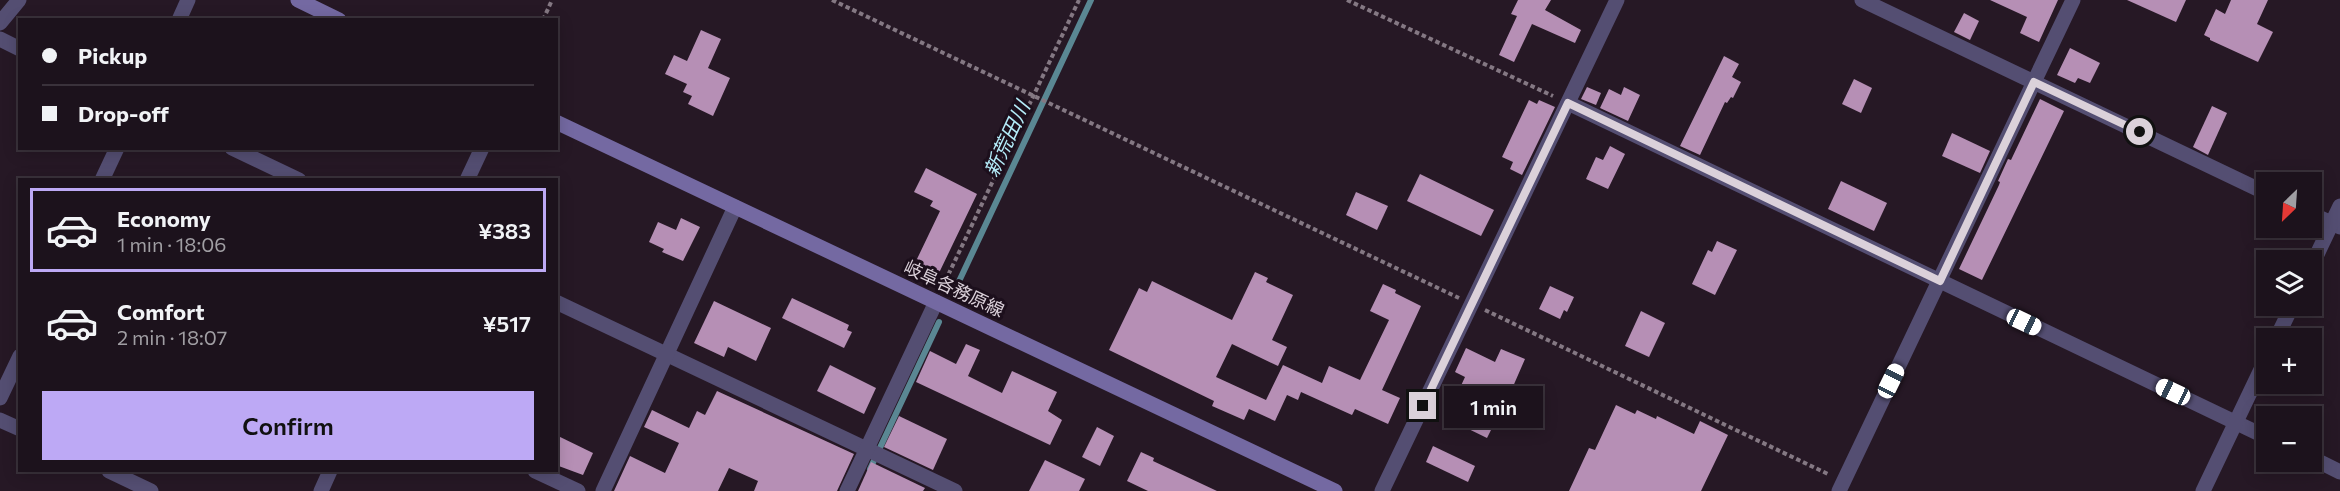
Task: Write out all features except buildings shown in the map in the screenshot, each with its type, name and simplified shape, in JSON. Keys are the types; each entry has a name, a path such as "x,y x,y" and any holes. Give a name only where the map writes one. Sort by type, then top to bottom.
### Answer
{"main road":[{"path":"298,0 335,18"},
{"name":"岐阜各務原線","path":"558,123 1335,491"}],"street":[{"path":"0,23 19,0"},
{"path":"179,18 188,0"},
{"path":"1382,491 1617,0"},
{"path":"1862,0 2256,188"},
{"path":"1839,491 2073,0"},
{"path":"0,39 18,48"},
{"path":"1568,103 2256,432"},
{"path":"103,178 116,150"},
{"path":"236,150 296,178"},
{"path":"468,178 481,150"},
{"path":"2321,250 2336,225 2340,206"},
{"path":"603,491 735,207"},
{"path":"2322,219 2336,225"},
{"path":"847,491 936,302"},
{"path":"558,303 955,491"},
{"path":"0,398 18,360"},
{"path":"2203,491 2256,380"},
{"path":"0,420 18,428"},
{"path":"2322,463 2340,472"},
{"path":"111,472 152,491"},
{"path":"321,491 330,472"},
{"path":"537,472 578,491"}],"path":[{"path":"544,18 552,0"},
{"path":"832,0 1055,106"},
{"path":"936,302 1079,0"},
{"path":"1347,0 1568,103"}],"waterway":[{"name":"新荒田川","path":"954,292 1091,0"},
{"name":"新荒田川","path":"870,469 939,322"}],"route":[{"path":"1423,406 1568,103 1940,281 2034,82 2140,132"}]}
